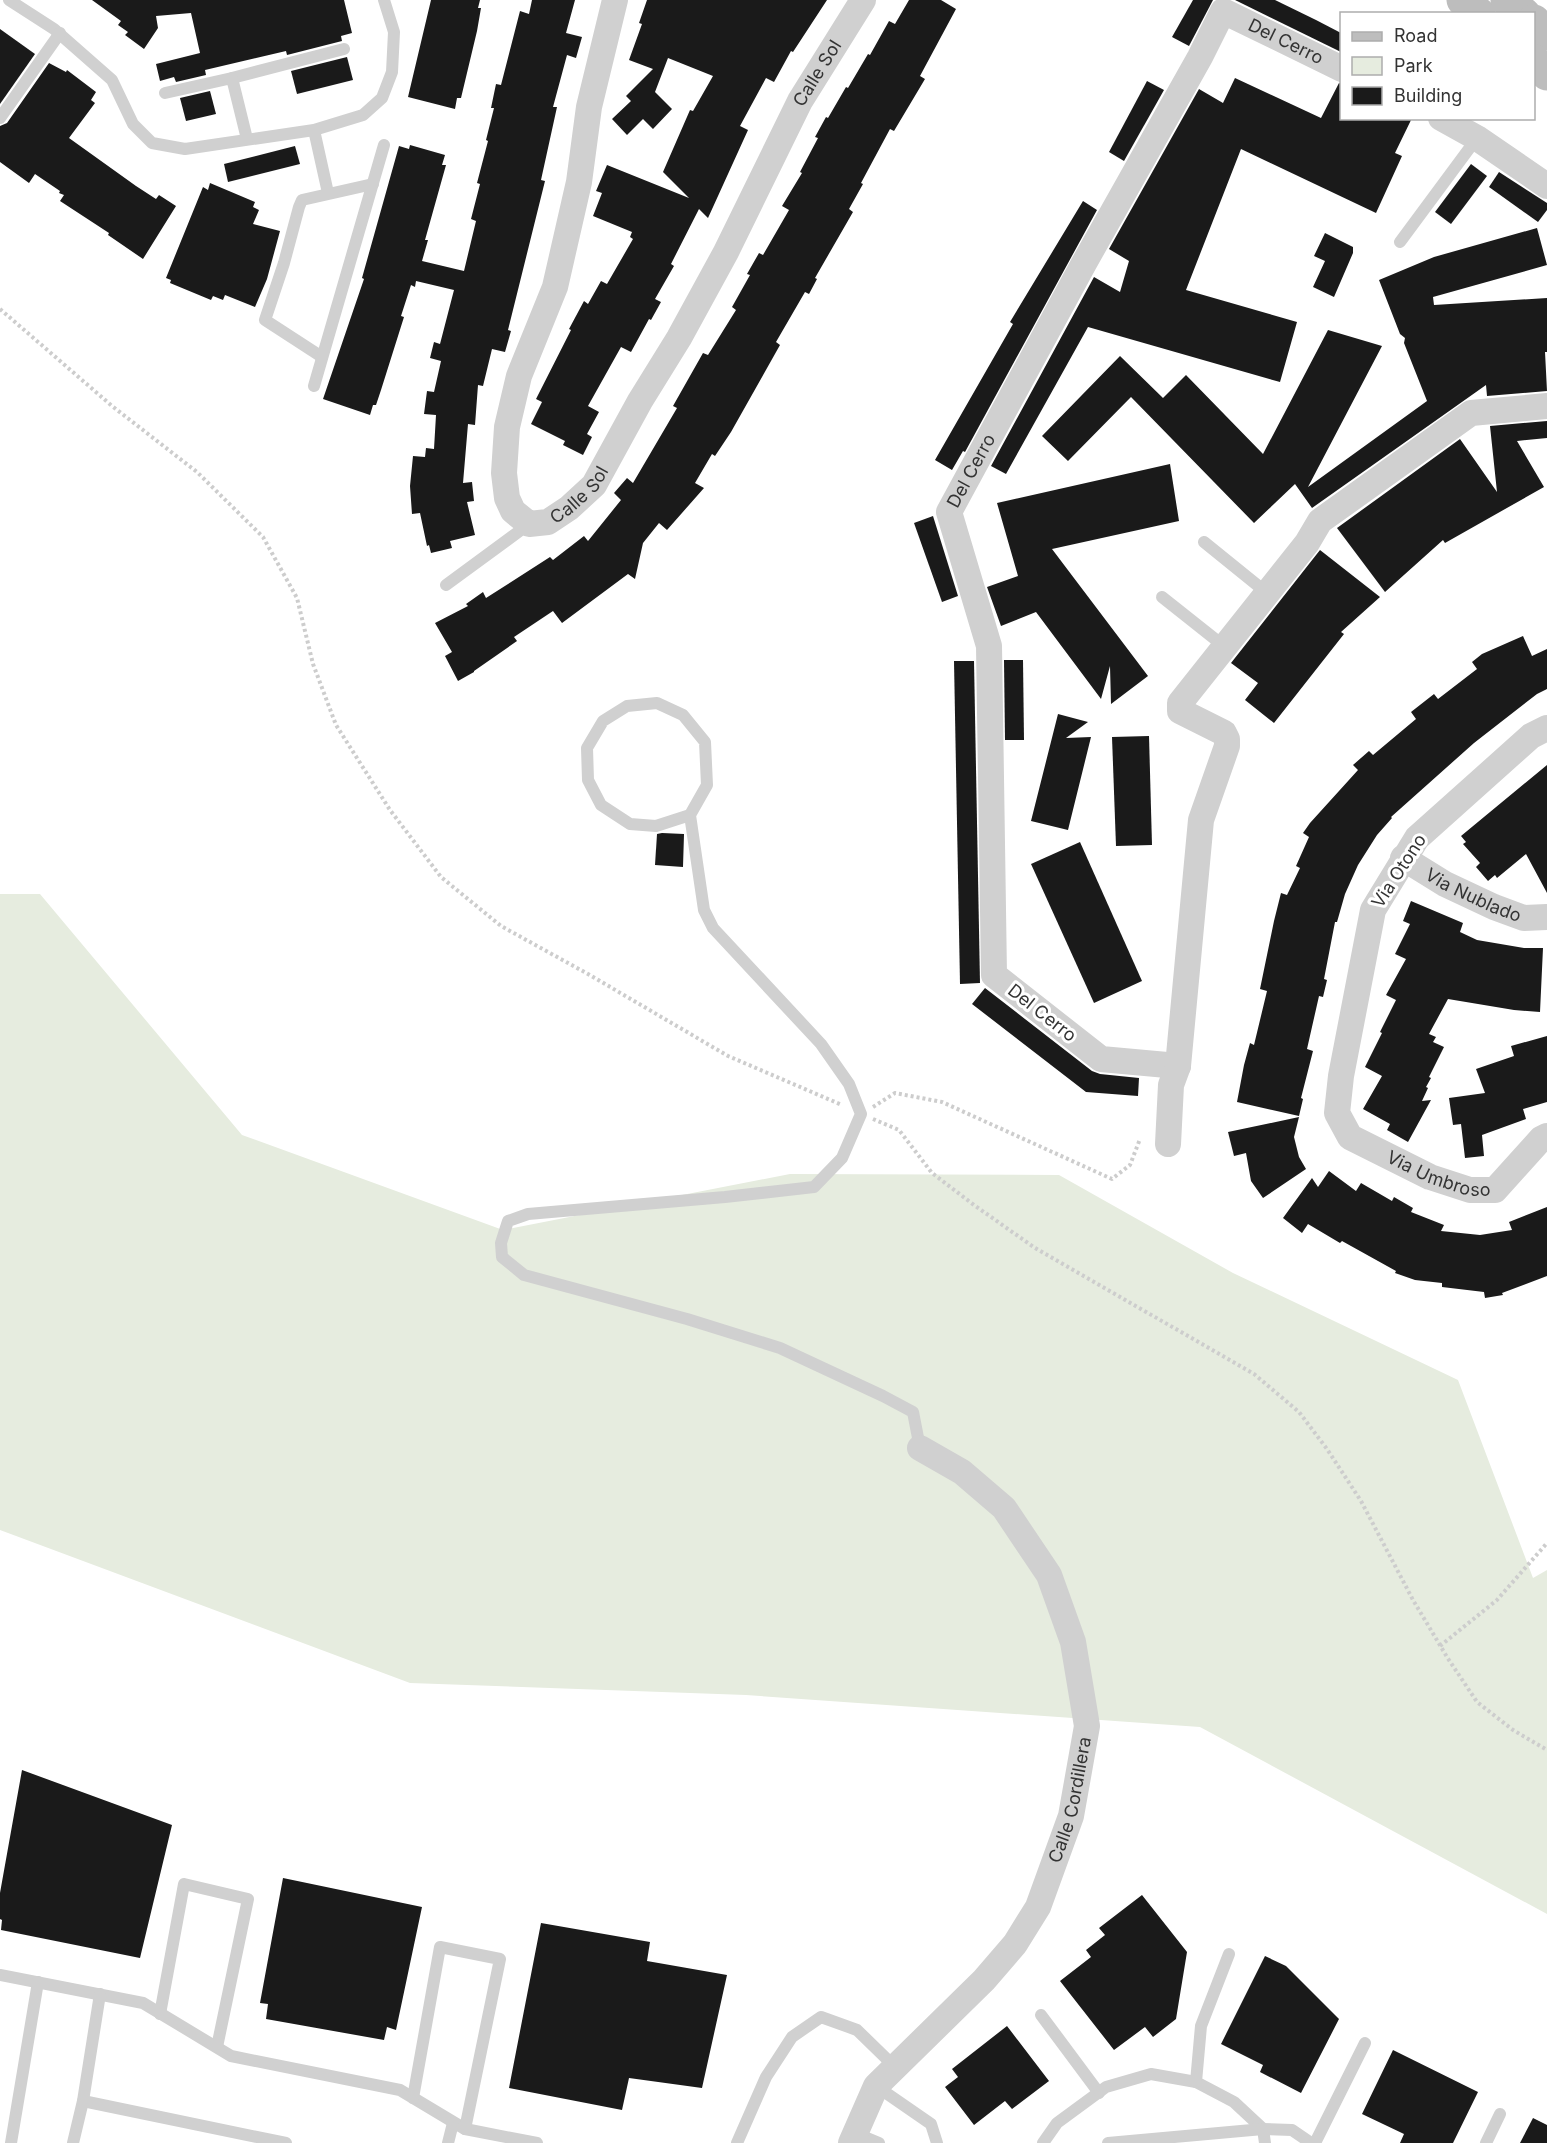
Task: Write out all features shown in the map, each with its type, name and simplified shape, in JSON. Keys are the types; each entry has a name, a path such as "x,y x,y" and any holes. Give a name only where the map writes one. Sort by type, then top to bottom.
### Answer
{"main road":[{"path":"1463,0 1477,12"},
{"path":"1507,0 1522,12"},
{"path":"1535,23 1547,34"},
{"path":"1535,63 1547,74"}],"street":[{"name":"Calle Sol","path":"615,0 590,107 579,182 555,288 519,376 507,427 504,473 507,498 513,511 529,524 548,522 569,508 594,485 726,252 800,101 863,0"},
{"name":"Del Cerro","path":"1178,1066 1101,1059 994,975 989,646 949,512 1083,265 1200,57 1223,11 1340,69"},
{"path":"1445,120 1478,138 1547,186"},
{"path":"1168,1144 1171,1085 1178,1066 1201,820 1227,746 1224,733 1180,711 1179,706 1307,543 1320,521 1471,413 1547,406"},
{"name":"Via Otono","path":"1350,1137 1337,1113 1343,1065 1372,910 1417,838 1531,736 1547,728"},
{"name":"Via Nublado","path":"1404,858 1445,884 1494,907 1524,918 1547,917"},
{"name":"Via Umbroso","path":"1350,1137 1430,1177 1470,1190 1495,1190 1541,1139 1547,1136"},
{"name":"Calle Cordillera","path":"853,2138 876,2086 984,1980 1016,1944 1038,1906 1071,1816 1087,1726 1073,1642 1049,1575 1004,1508 962,1472 920,1448"}],"lane":[{"path":"9,0 60,33 112,80 133,124 152,143 185,149 314,130 363,115 382,98 392,72 394,33 384,0"},
{"path":"0,118 60,33"},
{"path":"165,93 344,49"},
{"path":"232,78 247,139"},
{"path":"314,130 328,193"},
{"path":"1400,242 1478,138"},
{"path":"314,386 384,145"},
{"path":"322,357 265,320 284,263 298,207 302,200 374,184"},
{"path":"446,585 529,524"},
{"path":"1204,542 1267,593"},
{"path":"1162,597 1225,646"},
{"path":"690,815 656,826 630,824 601,805 588,780 587,748 603,721 627,706 657,703 683,715 705,742 707,785 690,815 704,910 713,928 821,1044 849,1084 861,1114 842,1158 814,1186 725,1197 528,1214 508,1221 501,1243 502,1257 524,1275 687,1319 780,1348 913,1412 920,1448"},
{"path":"160,2013 184,1884 248,1899 217,2047"},
{"path":"413,2098 440,1947 500,1959 465,2129"},
{"path":"1196,2082 1201,2026 1228,1954"},
{"path":"0,1975 143,2003 231,2056 400,2090 465,2129 537,2143"},
{"path":"11,2143 38,1982"},
{"path":"73,2143 83,2101 100,1994"},
{"path":"1041,2015 1099,2093"},
{"path":"737,2143 766,2077 785,2047 792,2037 821,2018 857,2030 895,2067"},
{"path":"1108,2143 1263,2129 1292,2130 1313,2143 1365,2043"},
{"path":"1043,2143 1057,2123 1106,2088 1151,2074 1196,2082 1234,2102 1263,2129 1265,2143"},
{"path":"876,2086 931,2124 937,2143"},
{"path":"83,2101 286,2143"},
{"path":"1486,2143 1500,2114"},
{"path":"448,2143 453,2122"},
{"path":"853,2138 879,2143"}],"path":[{"path":"0,309 112,406 197,472 262,537 297,598 313,664 336,725 390,810 441,877 501,926 728,1056 899,1130 932,1173 1027,1242 1254,1374 1299,1412 1327,1449 1361,1502 1440,1646 1477,1702 1513,1730 1547,1750"},
{"path":"861,1114 895,1093 942,1102 1112,1179 1131,1166 1140,1139"},
{"path":"1440,1646 1497,1600 1547,1543"}],"green space":[{"path":"0,894 40,894 242,1135 503,1230 790,1174 1059,1175 1233,1273 1458,1380 1533,1578 1547,1570 1547,1914 1200,1727 746,1695 410,1683 0,1530"}],"building":[{"path":"92,0 344,0 352,33 341,36 342,41 287,55 286,51 205,70 206,75 176,82 174,77 160,81 156,64 200,53 191,13 156,16 158,28 144,49 125,35 128,32 118,25 121,21"},
{"path":"431,0 480,0 477,31 461,98 457,98 455,109 408,97"},
{"path":"532,0 575,0 566,33 582,37 576,58 567,55 553,107 557,107 541,180 545,181 508,330 511,331 505,352 492,349 483,386 478,385 475,425 468,424 463,483 472,482 474,501 467,502 475,535 450,541 452,548 431,553 429,545 427,546 420,513 412,514 410,486 413,456 425,457 426,448 434,449 436,415 424,414 427,391 434,392 441,361 430,358 434,342 440,344 454,290 416,281 415,287 411,285 401,316 404,317 381,390 370,415 323,399 364,279 362,278 399,146 409,149 410,145 445,155 442,165 446,165 425,240 428,240 422,261 464,271 476,221 471,219 480,184 477,183 488,141 486,140 494,108 491,108 496,84 501,85 520,11 529,14"},
{"path":"647,0 827,0 793,52 791,51 774,82 766,78 740,126 748,130 708,218 699,209 671,264 674,266 655,299 661,302 651,320 649,319 631,352 621,347 588,406 599,412 587,434 592,437 583,455 563,445 565,441 531,424 542,402 536,399 584,301 588,304 601,281 607,284 633,239 630,237 632,232 593,216 602,193 596,191 607,165 689,198 663,172 690,110 693,111 713,76 668,58 655,92 672,109 653,129 643,119 627,135 612,119 631,101 626,96 653,69 629,60 642,24 639,23"},
{"path":"909,0 941,0 956,9 920,76 925,79 894,131 890,129 861,183 863,184 849,209 853,212 815,278 817,279 809,294 805,292 776,342 780,345 731,432 715,456 712,454 695,483 704,488 667,530 659,523 643,543 635,579 628,574 562,623 553,611 514,637 517,641 458,681 445,656 452,652 435,623 468,606 466,604 483,592 486,598 550,557 553,560 584,536 588,541 621,500 614,493 627,478 633,483 677,408 673,406 703,353 708,355 736,310 732,307 750,275 747,274 759,253 763,255 789,210 782,206 802,173 800,172 818,138 815,137 826,117 828,118 846,87 848,88 868,54 870,55 889,21 895,24"},
{"path":"1193,0 1213,0 1189,46 1172,37"},
{"path":"1235,0 1275,0 1316,20 1340,32 1340,52"},
{"path":"0,29 35,54 0,104"},
{"path":"347,57 353,80 297,94 291,71"},
{"path":"49,63 66,72 67,70 96,92 91,100 95,103 69,138 156,199 159,195 176,206 143,259 108,235 109,233 60,201 64,195 35,174 29,183 0,162 0,126 7,123"},
{"path":"1235,78 1321,118 1339,83 1340,120 1411,120 1395,153 1402,156 1376,213 1241,149 1186,290 1297,322 1280,382 1088,327 1006,474 991,466 1094,277 1120,292 1129,261 1109,249 1199,89 1223,103"},
{"path":"1147,81 1164,90 1124,161 1109,152"},
{"path":"210,91 216,114 186,121 180,98"},
{"path":"295,146 300,164 228,182 224,164"},
{"path":"1471,164 1487,176 1451,224 1435,212"},
{"path":"1499,172 1547,203 1547,210 1538,222 1489,187"},
{"path":"210,183 255,202 253,207 259,210 253,224 280,231 267,279 255,307 225,295 223,300 213,296 211,300 170,283 171,280 166,278 203,187 208,190"},
{"path":"1083,201 1097,210 965,452 963,451 952,470 935,460 1013,324 1010,322"},
{"path":"1537,228 1547,265 1433,297 1434,305 1547,298 1547,352 1545,352 1547,391 1487,396 1486,385 1312,508 1295,484 1254,523 1131,397 1068,461 1042,436 1120,356 1163,398 1186,375 1263,454 1328,330 1382,346 1308,487 1427,401 1404,343 1405,338 1400,334 1379,280 1434,257"},
{"path":"1325,233 1353,247 1353,253 1334,297 1313,287 1325,261 1314,256"},
{"path":"1547,421 1547,438 1517,441 1544,487 1445,543 1443,540 1385,592 1337,528 1460,439 1497,492 1490,426"},
{"path":"1170,464 1179,521 1052,549 1148,676 1111,704 1110,666 1101,699 1036,612 1001,626 987,587 1018,576 997,503"},
{"path":"933,516 958,596 942,602 914,523"},
{"path":"1320,550 1380,597 1341,632 1344,634 1274,723 1245,700 1258,683 1231,663"},
{"path":"1523,636 1532,656 1547,649 1547,689 1537,694 1474,743 1391,817 1358,865 1345,894 1337,922 1335,922 1324,979 1327,980 1323,997 1319,996 1307,1049 1313,1051 1301,1098 1303,1099 1299,1116 1237,1102 1244,1065 1250,1043 1254,1045 1267,991 1260,989 1274,921 1281,893 1287,895 1300,868 1296,866 1309,837 1303,833 1358,770 1353,765 1369,751 1373,755 1416,719 1411,712 1434,694 1438,699 1477,669 1472,662 1482,654"},
{"path":"1004,660 1023,660 1024,740 1005,740"},
{"path":"954,661 974,661 980,983 960,984"},
{"path":"1058,714 1088,722 1066,738 1091,737 1068,830 1031,821"},
{"path":"1149,736 1152,845 1116,846 1112,737"},
{"path":"1547,765 1547,893 1526,854 1497,878 1495,875 1488,881 1476,867 1480,863 1463,844 1466,842 1461,836"},
{"path":"657,834 684,834 683,867 655,865"},
{"path":"1080,842 1142,981 1094,1003 1031,864"},
{"path":"1411,901 1463,923 1460,932 1477,940 1524,948 1543,948 1540,1012 1448,999 1429,1034 1436,1037 1433,1042 1444,1047 1429,1077 1431,1078 1422,1101 1431,1100 1408,1142 1387,1130 1390,1124 1363,1109 1382,1076 1365,1067 1396,1000 1386,995 1406,959 1395,954 1410,924 1403,921"},
{"path":"985,988 1092,1071 1139,1078 1138,1096 1086,1092 972,1004"},
{"path":"1547,1036 1547,1102 1523,1109 1526,1119 1482,1135 1484,1156 1465,1158 1461,1124 1453,1125 1449,1098 1485,1093 1476,1069 1514,1056 1511,1046"},
{"path":"1299,1117 1294,1137 1299,1157 1306,1169 1263,1198 1251,1181 1246,1153 1234,1156 1228,1132"},
{"path":"1329,1171 1356,1191 1361,1183 1392,1201 1394,1197 1413,1208 1411,1212 1444,1225 1441,1231 1480,1235 1512,1230 1509,1222 1547,1207 1547,1276 1502,1293 1503,1295 1485,1298 1484,1292 1442,1287 1442,1283 1415,1280 1395,1273 1396,1271 1308,1224 1302,1233 1283,1218 1312,1178 1318,1187"},
{"path":"22,1770 172,1825 140,1958 1,1930 0,1893"},
{"path":"283,1878 422,1907 396,2030 387,2027 384,2040 266,2019 268,2004 260,2003"},
{"path":"1142,1895 1187,1952 1176,2019 1153,2037 1145,2027 1114,2050 1060,1981 1091,1957 1086,1950 1105,1935 1099,1928"},
{"path":"541,1923 650,1942 647,1961 727,1975 702,2088 629,2078 622,2110 509,2088"},
{"path":"1265,1956 1286,1966 1339,2019 1301,2093 1260,2072 1263,2065 1221,2044"},
{"path":"1007,2026 1049,2081 1012,2109 1005,2101 974,2125 945,2087 958,2077 952,2069"},
{"path":"1393,2050 1478,2092 1453,2143 1400,2143 1404,2134 1362,2114"},
{"path":"1533,2118 1547,2125 1547,2143 1520,2143"}]}
